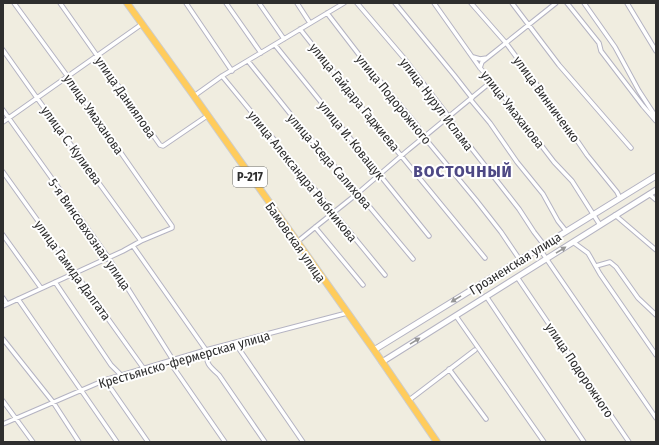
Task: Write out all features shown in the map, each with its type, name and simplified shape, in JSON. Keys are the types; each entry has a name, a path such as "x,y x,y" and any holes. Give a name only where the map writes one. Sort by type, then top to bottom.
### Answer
{"highway":[{"name":"Бамовская улица","path":"127,3 374,350 437,442"}],"street":[{"name":"улица Умаханова","path":"14,3 68,77 172,226 172,228 141,241"},
{"name":"улица Даниялова","path":"60,3 160,144 163,146 207,116"},
{"path":"186,3 232,71"},
{"path":"226,3 261,53"},
{"path":"259,3 284,39"},
{"path":"297,3 310,23"},
{"path":"194,96 222,76 327,13 339,4 344,3"},
{"name":"улица Нурул Ислама","path":"357,3 403,58 519,209 542,246 546,258"},
{"path":"395,3 454,74 517,162 543,194 558,221 566,231"},
{"name":"улица Умаханова","path":"434,3 480,68 492,81 554,162 572,181 600,225"},
{"name":"улица Винниченко","path":"471,3 506,43 620,198"},
{"path":"512,3 559,65 631,148"},
{"path":"480,68 482,62 556,3"},
{"path":"567,3 599,43 602,52 656,121"},
{"path":"584,3 615,47 639,91 656,118"},
{"path":"627,3 656,51"},
{"name":"улица Подорожного","path":"327,13 370,69 416,124 424,137 476,200 501,232 520,260"},
{"path":"3,122 142,24"},
{"name":"улица Гайдара Гаджиева","path":"300,29 366,113 485,258"},
{"name":"улица И. Коващук","path":"275,45 430,236"},
{"name":"улица С. Кулиева","path":"3,50 141,241"},
{"path":"472,56 480,59 488,57"},
{"name":"улица Эседа Салихова","path":"248,61 304,131 358,193 413,260"},
{"name":"улица Александра Рыбникова","path":"222,76 385,275"},
{"path":"297,242 492,81"},
{"name":"5-я Винсовхозная улица","path":"3,110 108,257 171,360 225,442"},
{"name":"улица Гамида Далгата","path":"3,172 144,369"},
{"name":"Грозненская улица","path":"374,350 656,176"},
{"name":"Грозненская улица","path":"382,362 656,190"},
{"path":"649,194 656,200"},
{"path":"615,215 656,250"},
{"path":"315,227 363,286"},
{"path":"3,235 41,288"},
{"path":"3,306 141,241"},
{"path":"573,242 588,253 656,356"},
{"path":"133,246 206,350 206,360 211,368 219,375 265,442"},
{"path":"546,258 656,418"},
{"path":"596,266 610,262 616,267 638,298 656,315"},
{"name":"улица Подорожного","path":"516,277 629,442"},
{"path":"55,282 111,365 121,375"},
{"path":"486,296 584,442"},
{"path":"3,298 7,304"},
{"path":"18,299 116,442"},
{"name":"Крестьянско-фермерская улица","path":"3,424 105,380 206,350 347,313"},
{"path":"456,316 544,442"},
{"path":"3,339 53,402 79,442"},
{"path":"236,343 303,442"},
{"path":"408,401 475,350"},
{"path":"449,370 486,419"},
{"path":"105,380 148,442"},
{"path":"3,401 33,442"}],"district":[{"name":"ВОСТОЧНЫЙ","path":"463,171"}]}
